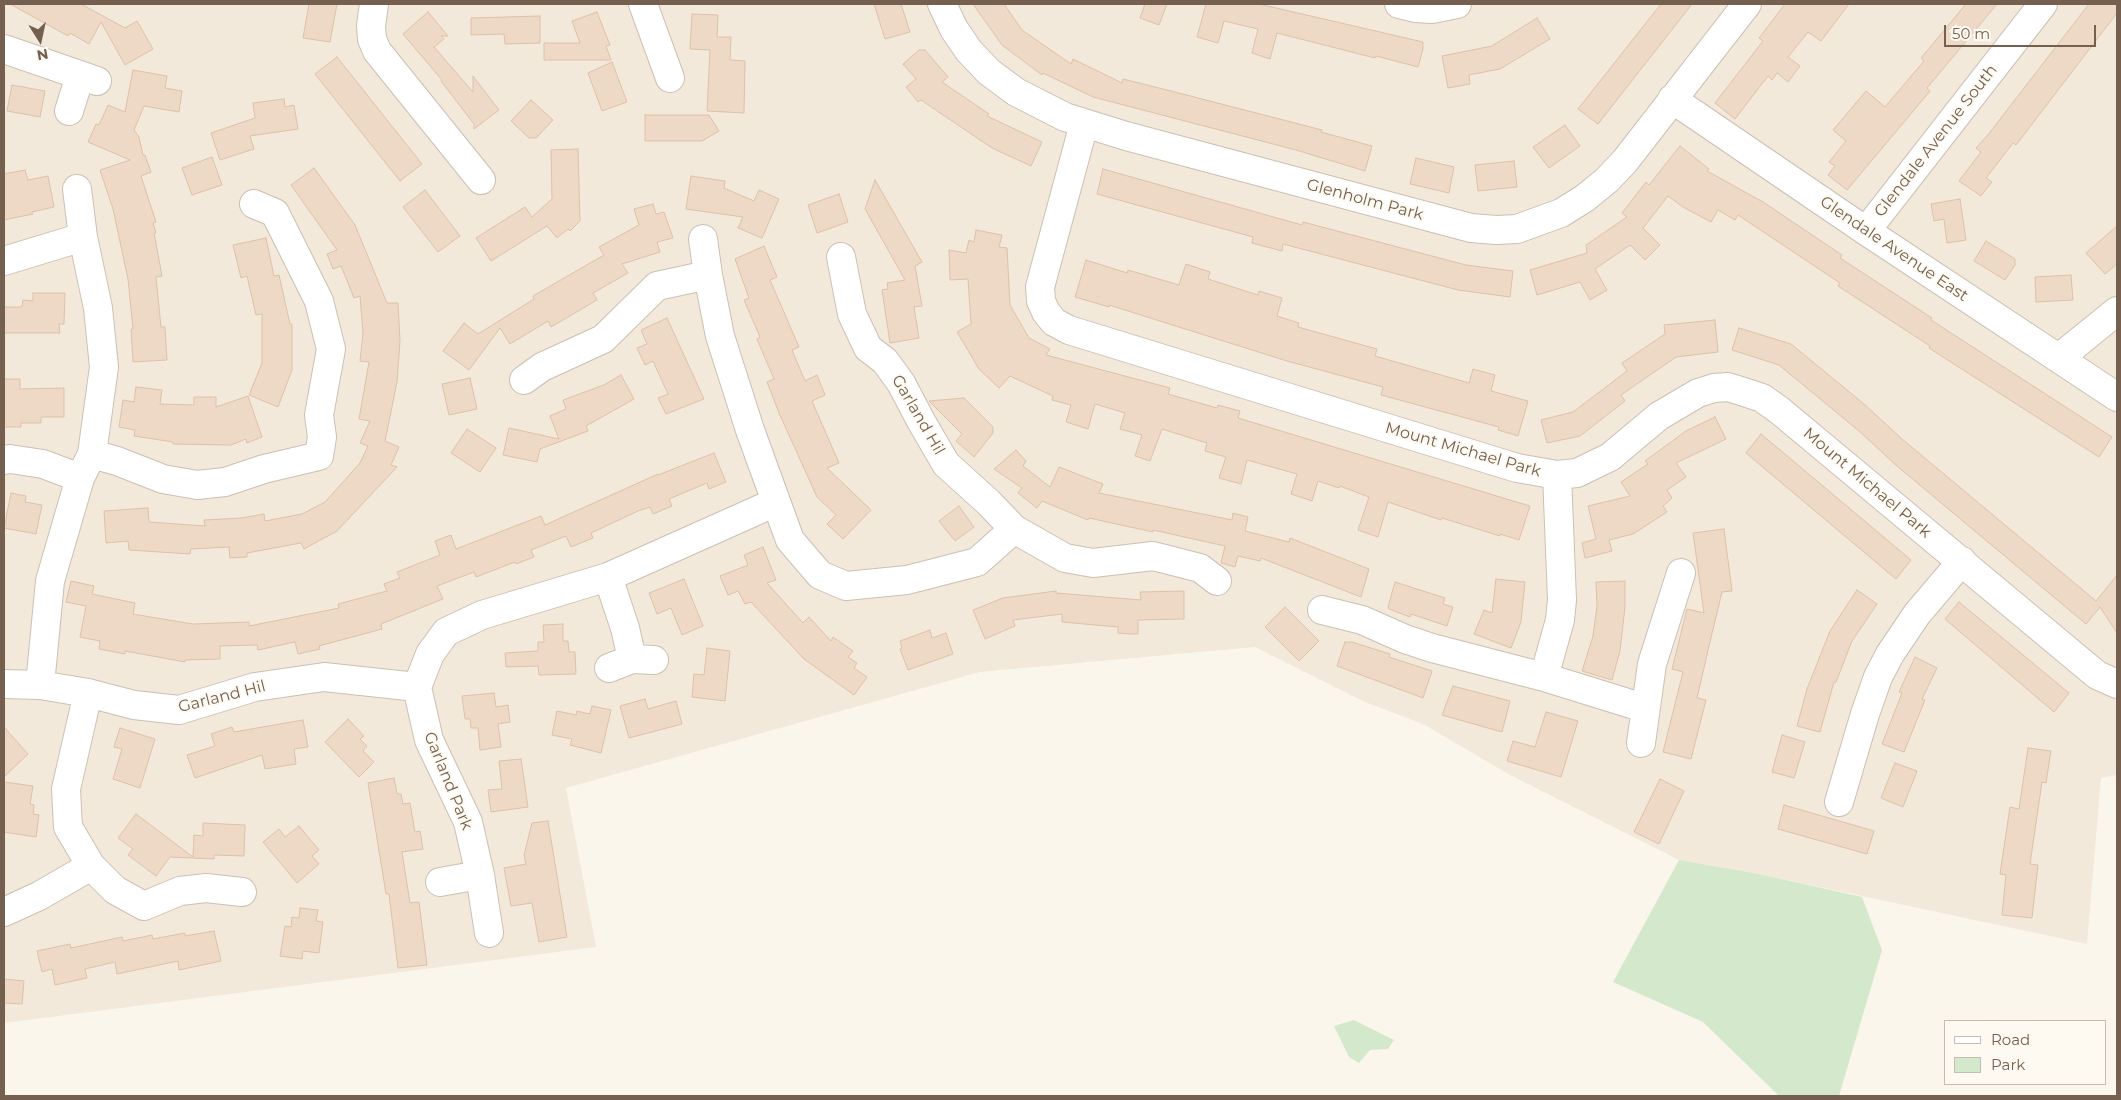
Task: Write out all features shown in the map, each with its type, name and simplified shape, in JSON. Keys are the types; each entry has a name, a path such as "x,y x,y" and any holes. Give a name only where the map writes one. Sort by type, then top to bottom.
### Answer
{"street":[{"path":"374,4 371,26 372,39 377,51 481,180"},
{"path":"642,4 670,78"},
{"name":"Glenholm Park","path":"942,4 954,29 969,51 989,72 1016,92 1045,108 1084,124 1471,228 1496,230 1517,229 1539,222 1585,198 1608,180 1625,161 1747,4"},
{"path":"1399,4 1415,8 1432,8 1457,4"},
{"name":"Glendale Avenue South","path":"1866,231 2043,4"},
{"path":"4,49 89,78 69,111"},
{"name":"Glendale Avenue East","path":"1672,99 1866,231 2117,396"},
{"name":"Mount Michael Park","path":"1084,124 1040,287 1041,301 1046,312 1054,322 1088,336 1507,465 1558,475 1578,473 1610,457 1660,416 1698,393 1714,388 1728,387 1762,398 1962,560 2096,674 2117,684"},
{"path":"40,685 50,581 80,478 92,454 104,367 98,308 83,238 77,189"},
{"path":"92,454 117,461 163,479 197,485 225,482 264,469 318,456 322,437 319,415 331,349 319,301 275,213 254,204"},
{"path":"4,261 83,238"},
{"path":"703,239 720,336 750,430 790,540 820,574 846,586 907,580 977,562 1014,529"},
{"name":"Garland Hil","path":"841,257 852,314 868,348 884,361 901,383 946,464 988,502 1014,529 1065,558 1093,563 1153,556 1200,568 1217,581"},
{"path":"524,380 542,367 603,339 657,286 708,275"},
{"path":"2059,358 2117,311"},
{"path":"4,460 10,459 43,464 80,478"},
{"path":"1544,677 1560,620 1562,600 1558,475"},
{"path":"417,687 430,654 446,632 482,615 608,577 776,502"},
{"path":"1839,802 1878,677 1890,654 1917,614 1962,560"},
{"path":"1641,743 1644,708 1652,664 1681,573"},
{"path":"608,577 625,628 632,662"},
{"path":"1322,610 1362,620 1405,639 1432,648 1544,677 1644,708"},
{"name":"Garland Hil","path":"4,684 40,685 88,693 134,705 179,710 255,687 324,677 417,687"},
{"name":"Garland Park","path":"417,687 429,740 468,822 480,875 489,933"},
{"path":"88,693 66,789 68,827 91,866 115,890 144,906 189,890 206,888 242,892"},
{"path":"4,912 40,896 91,866"},
{"path":"440,882 480,875"}],"shaded area":[{"path":"4,4 2117,4 2117,775 2101,778 2087,944 1759,874 1679,860 1510,775 1423,724 1365,702 1255,647 980,672 566,788 596,947 4,1023"}],"green space":[{"path":"1679,860 1759,874 1862,897 1882,950 1839,1096 1779,1096 1703,1022 1613,982"},
{"path":"1354,1020 1394,1040 1388,1049 1370,1050 1359,1063 1349,1057 1334,1026"}],"building":[{"path":"10,4 81,4 125,28 137,21 153,49 125,65 101,22 89,44 70,33 68,36"},
{"path":"309,4 337,4 330,42 303,38"},
{"path":"874,4 901,4 910,32 885,39"},
{"path":"973,4 1004,4 1022,30 1071,64 1073,59 1122,83 1123,79 1175,92 1322,130 1321,132 1372,146 1365,171 1296,150 1093,97 1043,73 1042,75 1002,45"},
{"path":"1145,4 1167,4 1159,25 1140,18"},
{"path":"1206,4 1259,4 1423,42 1423,49 1418,67 1277,33 1270,59 1252,53 1258,29 1224,21 1218,43 1197,37"},
{"path":"1661,4 1692,4 1598,124 1578,109"},
{"path":"1785,4 1849,4 1821,41 1808,32 1788,57 1800,66 1788,82 1777,73 1772,80 1768,76 1735,119 1715,103 1763,41 1759,38"},
{"path":"1966,4 1997,4 1927,88 1930,91 1847,190 1828,175 1835,166 1829,162 1846,141 1833,130 1866,91 1885,107 1924,61 1921,58"},
{"path":"2089,4 2117,4 2117,13 2016,145 2013,143 1986,178 1992,182 1981,196 1959,181 1981,152 1976,148"},
{"path":"428,12 448,36 441,36 444,39 434,47 473,92 473,76 499,110 474,129 474,124 442,80 403,34"},
{"path":"597,12 610,45 606,46 611,60 544,60 544,43 580,43 572,21"},
{"path":"692,14 718,15 717,37 731,37 730,60 745,61 744,113 707,111 710,50 690,49"},
{"path":"540,16 540,43 505,44 504,34 471,35 471,18"},
{"path":"1537,18 1550,39 1500,69 1469,75 1470,84 1448,88 1442,56 1492,46"},
{"path":"919,50 925,50 948,77 942,82 989,114 987,116 1042,142 1031,166 992,148 921,100 918,102 906,87 916,79 903,64"},
{"path":"337,57 422,164 400,181 315,74"},
{"path":"612,62 627,102 602,111 588,73"},
{"path":"133,70 167,76 165,88 182,91 179,112 144,106 134,130 139,137 143,155 145,155 151,172 141,176 156,222 153,223 156,233 154,233 162,276 156,277 161,327 165,327 167,360 133,362 131,329 133,329 128,279 113,209 100,170 130,160 88,142 96,124 99,125 108,105 125,112"},
{"path":"12,85 45,91 40,117 7,111"},
{"path":"284,99 285,107 294,105 298,129 250,136 254,149 220,160 211,133 255,118 253,103"},
{"path":"531,100 553,120 536,138 529,138 511,121"},
{"path":"645,115 709,115 719,131 702,141 645,141"},
{"path":"1565,125 1580,146 1549,168 1533,147"},
{"path":"1680,146 1709,169 1707,171 1763,202 1842,255 1840,258 1932,318 1931,320 2112,437 2099,457 1929,348 1930,346 1838,286 1840,283 1738,215 1735,220 1718,210 1711,222 1683,207 1668,196 1643,228 1660,245 1645,260 1630,245 1595,269 1607,290 1590,300 1580,282 1537,295 1530,270 1587,253 1586,245 1627,217 1622,213 1646,182 1649,185"},
{"path":"578,149 580,221 570,231 568,229 557,238 547,226 491,261 476,238 525,207 532,217 552,199 551,150"},
{"path":"212,157 222,185 192,195 182,168"},
{"path":"1416,158 1454,167 1449,193 1410,184"},
{"path":"1514,161 1517,187 1478,191 1475,165"},
{"path":"314,168 355,225 387,303 398,303 400,341 397,382 385,441 399,447 391,465 397,467 337,531 304,549 301,543 247,553 247,557 230,558 229,547 191,549 190,554 129,550 128,541 106,543 104,511 148,508 149,522 205,526 204,520 242,518 264,514 265,521 302,514 325,502 360,463 368,446 360,443 370,421 359,419 369,362 360,361 363,333 360,296 354,298 341,266 333,269 327,254 337,250 291,185"},
{"path":"1103,169 1302,225 1303,222 1466,265 1513,271 1510,297 1458,290 1283,244 1282,251 1252,243 1253,237 1097,194"},
{"path":"25,170 28,180 48,176 54,207 4,220 4,174"},
{"path":"691,176 725,181 724,188 754,201 759,190 779,199 762,238 738,228 743,217 686,209"},
{"path":"875,180 922,262 915,266 922,306 914,307 919,338 890,343 882,290 888,289 887,283 905,280 865,209"},
{"path":"425,190 460,236 438,252 403,207"},
{"path":"839,194 848,222 817,233 808,205"},
{"path":"1960,199 1966,240 1947,243 1944,219 1934,221 1931,204"},
{"path":"653,204 656,214 664,212 673,238 657,242 660,252 622,264 628,273 593,293 597,300 551,327 548,321 510,344 500,328 469,370 443,351 464,323 478,334 534,299 533,296 604,255 599,247 639,225 634,209"},
{"path":"2117,226 2117,264 2105,274 2086,253"},
{"path":"976,230 1002,235 999,247 1007,248 1010,305 1029,338 1050,349 1046,355 1170,388 1168,394 1217,408 1218,405 1240,411 1238,418 1530,506 1519,540 1442,518 1441,520 1388,502 1378,537 1358,530 1369,497 1340,486 1339,488 1318,481 1312,501 1291,494 1297,474 1247,460 1241,484 1219,478 1226,457 1205,451 1207,443 1162,429 1150,461 1135,456 1142,435 1120,429 1125,413 1095,404 1088,429 1066,422 1071,405 1052,400 1053,396 1010,376 999,388 979,369 957,332 971,324 968,279 950,280 949,250 966,253 969,240 974,242"},
{"path":"266,238 274,276 279,275 290,324 292,324 292,370 278,407 249,395 262,363 262,314 256,315 247,276 241,278 233,245"},
{"path":"1986,241 2015,259 2015,265 2005,280 1974,261"},
{"path":"764,246 777,277 770,280 799,347 792,350 805,381 817,375 825,395 812,401 839,463 827,468 871,510 843,539 827,524 836,515 817,497 779,413 767,382 774,379 757,339 760,337 744,300 749,298 735,259"},
{"path":"1086,260 1127,273 1128,270 1179,285 1186,264 1210,272 1208,279 1258,295 1259,291 1282,298 1277,316 1299,323 1298,327 1377,349 1375,356 1469,383 1473,369 1495,375 1491,391 1528,401 1518,436 1498,430 1499,427 1381,395 1383,387 1287,361 1109,305 1109,307 1075,297"},
{"path":"2071,275 2073,300 2036,302 2035,277"},
{"path":"33,293 65,293 64,324 59,324 60,333 4,333 4,307 22,307 23,300 33,301"},
{"path":"667,318 704,399 666,414 658,398 668,394 653,361 645,365 637,348 647,344 641,330"},
{"path":"1715,320 1718,352 1676,357 1621,395 1625,401 1580,436 1547,443 1541,420 1573,412 1627,371 1622,363 1665,334 1664,325"},
{"path":"1739,328 1791,344 2096,601 2117,575 2117,633 2100,607 2086,624 1779,365 1732,350"},
{"path":"621,375 634,399 586,426 588,431 540,449 537,462 503,455 509,428 559,439 550,416 566,409 563,400 604,385"},
{"path":"470,378 477,409 449,415 442,384"},
{"path":"4,379 20,379 20,389 64,388 64,417 41,417 41,423 21,423 21,427 4,427"},
{"path":"136,387 162,390 160,404 194,405 194,397 216,397 216,407 248,396 262,437 247,443 246,439 231,445 173,444 173,442 134,436 135,430 119,427 123,400 134,402"},
{"path":"964,398 993,427 993,433 974,457 956,441 962,434 929,401"},
{"path":"1715,417 1726,439 1676,463 1686,477 1667,490 1672,498 1663,506 1667,512 1633,534 1609,540 1612,551 1585,558 1582,543 1596,539 1588,506 1630,496 1621,482 1648,464 1645,461 1686,431"},
{"path":"467,429 496,448 480,472 451,453"},
{"path":"1761,434 1911,560 1896,579 1746,453"},
{"path":"1016,450 1026,461 1023,466 1050,487 1059,467 1103,484 1099,493 1232,520 1233,513 1248,517 1245,531 1289,542 1290,538 1369,569 1361,597 1261,558 1260,561 1238,556 1235,567 1221,563 1225,546 1153,530 1153,532 1089,518 1088,520 1042,501 1037,508 1018,493 1022,488 994,469"},
{"path":"714,453 726,482 709,489 707,483 669,499 672,506 653,514 650,507 638,511 591,533 593,538 571,547 566,536 531,550 534,557 516,564 515,562 476,577 474,572 437,586 443,599 381,624 382,629 319,646 320,649 298,654 295,642 258,650 257,645 220,646 220,659 185,660 185,662 125,651 125,654 99,649 100,641 80,637 86,606 66,602 71,581 94,586 92,594 135,603 133,614 193,624 249,622 249,626 339,608 338,604 387,591 384,584 400,578 397,572 440,555 435,541 451,535 456,549 541,516 545,525 658,474"},
{"path":"11,493 26,496 25,502 42,505 36,534 4,528"},
{"path":"959,506 974,527 955,541 939,521"},
{"path":"1724,529 1732,591 1722,592 1697,698 1706,700 1691,759 1663,752 1683,672 1672,669 1687,609 1704,613 1693,533"},
{"path":"763,547 776,580 767,583 803,623 809,617 831,641 833,637 853,651 848,657 857,663 854,668 867,677 854,695 804,659 751,602 745,604 738,591 728,595 720,576 748,565 744,555"},
{"path":"684,579 703,626 682,635 671,608 657,614 649,593"},
{"path":"1496,579 1525,582 1521,622 1511,648 1474,634 1484,610 1492,613"},
{"path":"1625,581 1625,607 1620,651 1612,680 1582,671 1593,636 1597,606 1596,582"},
{"path":"1395,582 1445,598 1443,604 1453,607 1447,626 1411,614 1410,617 1389,609"},
{"path":"1857,590 1877,604 1852,641 1836,682 1834,682 1820,732 1797,726 1807,689 1830,631"},
{"path":"1056,591 1056,593 1141,600 1140,592 1184,591 1184,619 1138,620 1138,634 1129,634 1118,633 1118,627 1062,622 1062,614 1013,620 1015,626 985,639 973,610 1003,598"},
{"path":"1959,602 2069,693 2054,712 1945,619"},
{"path":"1285,607 1319,641 1299,661 1265,627"},
{"path":"563,624 563,641 568,641 569,652 575,652 576,674 539,675 538,666 506,667 505,653 538,651 538,642 544,642 543,625"},
{"path":"930,630 932,638 946,633 953,654 908,670 900,649 902,648 900,641"},
{"path":"1345,642 1352,642 1390,654 1389,657 1432,671 1423,698 1337,666"},
{"path":"707,648 730,651 725,701 692,697 694,674 704,675"},
{"path":"1915,657 1937,668 1922,699 1925,700 1904,752 1882,744 1902,693 1899,692"},
{"path":"1453,686 1510,701 1502,732 1442,715"},
{"path":"494,693 496,707 508,705 510,722 498,724 501,747 480,750 478,728 471,728 470,719 465,719 462,696"},
{"path":"645,699 648,709 676,701 682,724 629,738 620,706"},
{"path":"592,706 611,710 601,753 570,745 572,739 552,735 557,711 576,715 577,711 590,714"},
{"path":"1546,712 1578,721 1561,777 1507,761 1513,741 1535,747"},
{"path":"348,719 364,736 360,739 367,746 363,751 374,762 359,777 325,742"},
{"path":"303,720 308,747 294,749 296,764 265,769 262,755 195,778 187,755 215,746 211,734 232,727 234,732"},
{"path":"4,727 28,754 4,777"},
{"path":"120,728 155,739 140,788 113,779 122,749 114,747"},
{"path":"1782,735 1805,742 1794,778 1772,772"},
{"path":"2028,748 2051,751 2046,783 2042,782 2030,864 2038,865 2032,918 2002,915 2006,875 2000,874 2010,807 2019,809"},
{"path":"521,759 528,807 491,812 488,790 502,789 499,761"},
{"path":"1895,763 1917,771 1903,807 1881,798"},
{"path":"394,778 397,794 401,794 403,804 410,803 415,832 420,831 423,849 402,852 410,903 419,902 427,965 398,968 389,894 386,894 368,783"},
{"path":"1660,779 1684,791 1659,844 1634,832"},
{"path":"4,782 33,786 30,804 34,805 33,814 39,815 36,837 4,832"},
{"path":"1784,805 1874,831 1867,854 1778,829"},
{"path":"136,814 193,857 194,835 203,836 203,823 245,825 244,856 214,855 214,859 170,857 156,876 128,855 133,849 118,838"},
{"path":"548,821 567,937 539,942 532,903 511,906 504,868 526,864 524,855 532,823"},
{"path":"299,826 319,850 312,856 319,864 297,883 263,842 279,829 285,837"},
{"path":"300,908 318,910 316,921 323,922 319,953 303,951 302,959 280,956 285,926 291,927 292,917 299,918"},
{"path":"214,931 221,961 179,970 178,961 117,974 115,962 85,969 87,978 55,985 52,969 42,972 37,951 70,944 71,948 122,937 123,941 152,935 153,939 185,933 185,936"},
{"path":"4,979 24,981 22,1004 4,1003"}]}
